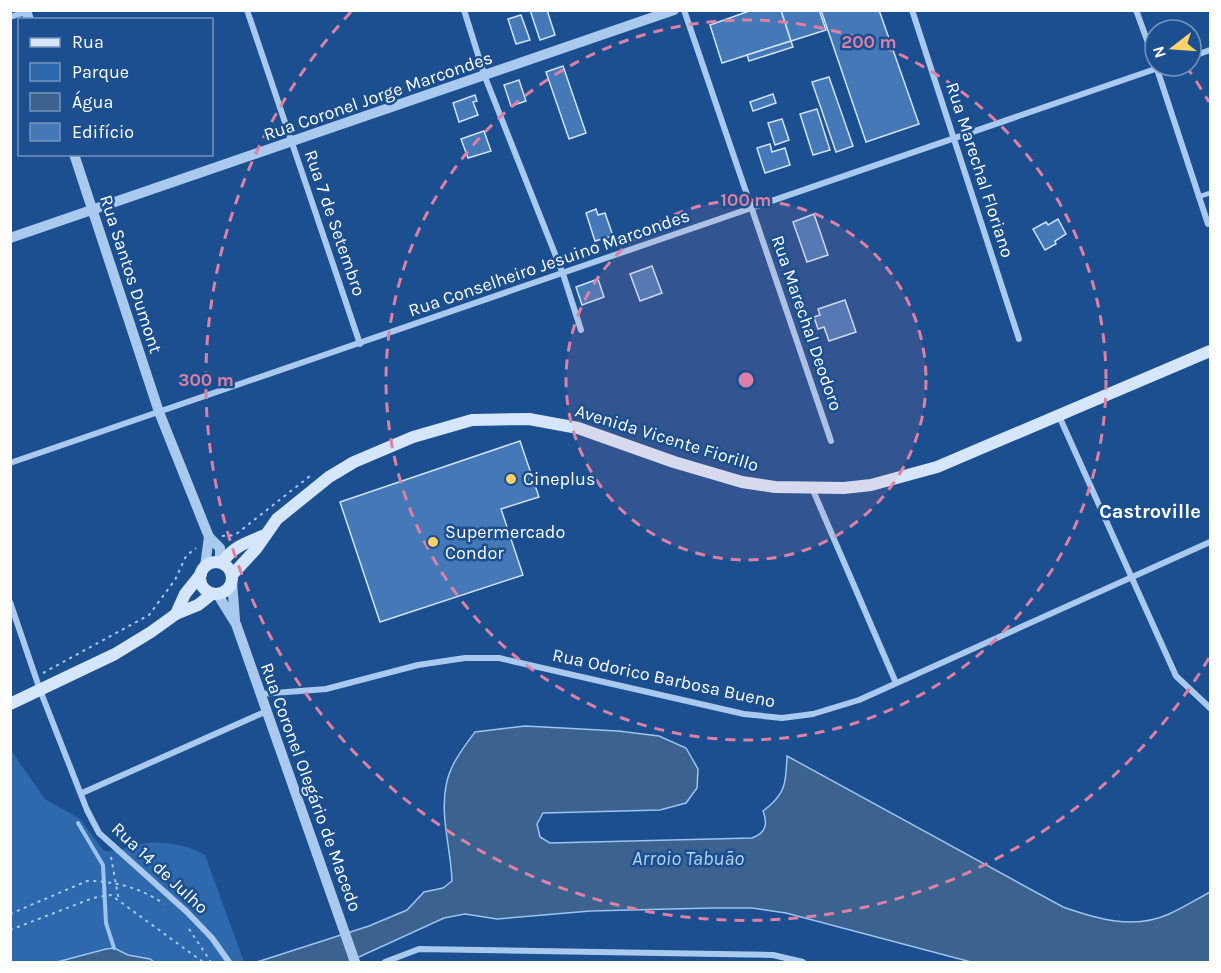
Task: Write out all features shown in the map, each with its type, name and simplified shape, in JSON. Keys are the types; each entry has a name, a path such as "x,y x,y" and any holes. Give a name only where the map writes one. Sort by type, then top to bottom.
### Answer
{"main road":[{"name":"Avenida Vicente Fiorillo","path":"232,579 277,519 329,477 354,462 413,437 472,420 529,419 579,428 674,462 742,482 775,487 844,488 880,484 937,467 1210,351"},
{"path":"221,562 235,548 266,535"},
{"path":"10,704 115,654 176,614 227,591 232,579 228,567 221,562 210,563 185,594 176,614"},
{"path":"203,570 201,584 207,592 215,595"}],"street":[{"name":"Rua 7 de Setembro","path":"247,10 360,344"},
{"path":"464,10 485,77 564,274 580,330"},
{"name":"Rua Coronel Jorge Marcondes","path":"10,238 485,77 674,10"},
{"name":"Rua Marechal Deodoro","path":"684,10 831,441"},
{"name":"Rua Marechal Floriano","path":"912,10 1019,339"},
{"path":"1136,10 1143,28"},
{"path":"10,17 28,13"},
{"name":"Rua Conselheiro Jesuino Marcondes","path":"10,463 954,140 1143,71"},
{"path":"1162,78 1208,224"},
{"name":"Rua Santos Dumont","path":"75,156 159,412 209,537 220,548 221,562"},
{"path":"1058,414 1176,676 1210,708"},
{"path":"812,488 896,683"},
{"path":"203,570 209,537"},
{"name":"Rua Odorico Barbosa Bueno","path":"261,694 326,689 418,665 465,658 498,658 744,714 782,718 825,710 859,700 1210,542"},
{"path":"232,579 236,624"},
{"path":"215,595 236,624"},
{"name":"Rua 14 de Julho","path":"10,602 39,690 82,792 87,810 99,833 187,912 212,938 229,963"},
{"name":"Rua Coronel Olegário de Macedo","path":"236,624 355,963"},
{"path":"82,792 267,711"},
{"path":"385,963 419,949 773,955 803,963"}],"lane":[{"path":"1198,197 1210,194"}],"path":[{"path":"36,677 149,615 175,580 186,556 209,537 235,535 315,473"},
{"path":"108,842 119,901"},
{"path":"10,914 87,881 107,882 148,893 164,905"},
{"path":"10,930 93,898 111,895 204,963"},
{"path":"187,925 211,963"}],"green space":[{"path":"10,749 45,799 80,819 104,851 141,844 165,843 182,846 205,855 244,962 11,962"}],"water":[{"name":"Arroio Tabuão","path":"525,726 618,731 659,736 686,748 698,769 697,788 686,803 660,810 543,813 537,824 540,837 550,843 752,838 765,828 763,811 776,799 783,787 787,756 1063,907 1102,919 1142,921 1169,914 1210,892 1210,962 971,962 786,913 752,908 712,908 590,911 497,919 465,914 444,918 348,962 257,962 369,926 407,910 424,892 443,888 452,881 444,798 453,764 475,732"},
{"path":"114,948 128,955 150,959 154,962 57,962 106,949"}],"building":[{"path":"530,10 547,10 555,35 540,40"},
{"path":"752,10 781,10 791,41 722,63 710,25"},
{"path":"781,10 819,10 826,30 791,41"},
{"path":"821,10 879,10 919,124 866,142"},
{"path":"521,15 530,40 516,44 508,19"},
{"path":"791,41 793,47 749,61 747,55"},
{"path":"563,66 586,133 569,139 546,72"},
{"path":"829,77 853,146 836,152 812,82"},
{"path":"519,80 526,101 511,106 504,85"},
{"path":"773,94 776,103 753,111 750,102"},
{"path":"475,95 477,101 473,102 478,115 459,122 453,103"},
{"path":"817,109 830,150 813,155 800,114"},
{"path":"782,119 789,140 775,145 768,123"},
{"path":"484,131 491,151 468,158 461,139"},
{"path":"770,144 772,152 785,148 790,165 765,173 757,148"},
{"path":"596,209 598,215 605,213 613,236 595,241 586,213"},
{"path":"814,214 828,255 807,262 793,222"},
{"path":"1058,219 1066,234 1055,241 1056,244 1045,250 1033,229 1046,222 1048,225"},
{"path":"652,266 662,293 640,301 630,274"},
{"path":"598,279 604,297 582,305 576,287"},
{"path":"845,300 856,332 829,341 824,327 818,329 814,317 820,315 818,309"},
{"name":"Supermercado Condor","path":"520,441 539,497 501,509 523,575 380,622 340,502"}],"waterway":[{"path":"78,823 103,865 106,923 114,948"}],"place":[{"name":"Cineplus","path":"511,479"},
{"name":"Supermercado Condor","path":"433,542"}],"district":[{"name":"Castroville","path":"1150,511"}]}
